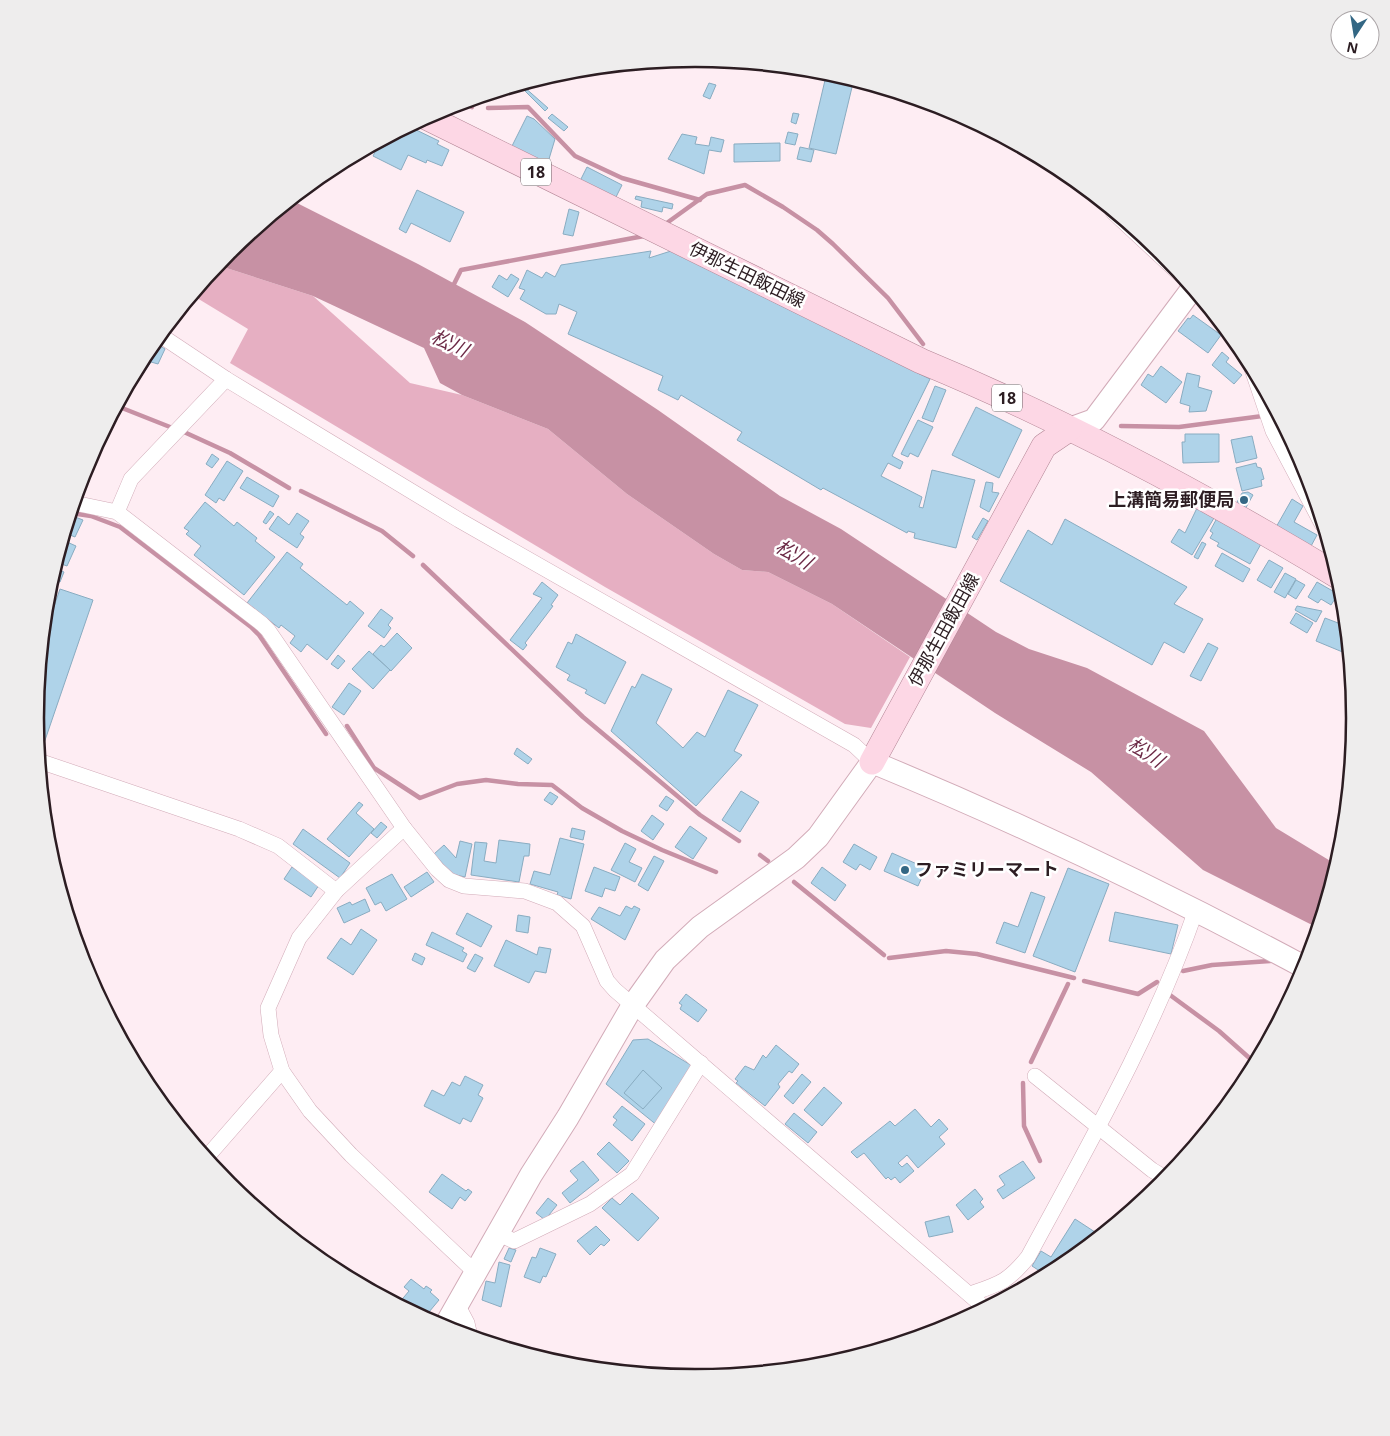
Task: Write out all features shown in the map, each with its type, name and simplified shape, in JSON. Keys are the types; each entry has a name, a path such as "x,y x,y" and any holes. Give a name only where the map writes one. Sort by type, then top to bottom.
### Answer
{"main road":[{"name":"伊那生田飯田線","path":"435,121 921,361 988,389 1069,429 1108,445 1250,523 1329,571"},
{"name":"伊那生田飯田線","path":"872,762 1044,446 1069,429"}],"street":[{"path":"1069,429 1094,420 1189,293"},
{"path":"166,338 226,379 459,520 854,745 872,762 1070,848 1196,910 1298,964"},
{"path":"117,512 131,479 226,379"},
{"path":"1258,391 1263,407 1276,428 1302,482"},
{"path":"80,504 117,512 268,630 404,828 437,869 449,880 464,886 525,891 557,904 583,926 607,981 980,1303"},
{"path":"448,1321 497,1233 633,1005 665,960 700,927 796,858 818,837 872,762"},
{"path":"45,763 240,829 278,846 336,891"},
{"path":"404,828 336,891 299,938 268,1008 271,1035 282,1071 310,1111 351,1155 476,1273"},
{"path":"970,1294 1004,1282 1014,1274 1028,1257 1099,1125 1179,961 1196,910"},
{"path":"497,1233 514,1241 590,1204 632,1174 702,1063"},
{"path":"210,1153 282,1071"},
{"path":"1035,1076 1099,1125 1152,1170 1160,1174"},
{"path":"458,1306 468,1328"}],"shaded area":[{"path":"225,267 313,296 410,383 462,395 548,429 627,494 714,554 742,570 768,572 832,604 910,657 871,728 845,724 605,587 230,363 248,329 197,298"}],"water":[{"name":"松川","path":"297,203 418,264 525,322 658,410 780,496 841,529 996,632 1029,649 1087,668 1204,731 1276,828 1330,861 1313,925 1203,870 1091,772 995,713 832,604 768,572 742,570 714,554 627,494 548,429 462,395 440,383 424,348 313,296 225,267 266,228"}],"building":[{"path":"825,80 852,86 836,154 809,148"},
{"path":"709,83 716,85 710,99 703,96"},
{"path":"526,89 548,108 545,111 524,90"},
{"path":"793,113 799,114 796,124 791,122"},
{"path":"552,114 568,127 564,131 548,118"},
{"path":"527,116 534,119 555,139 546,169 510,150"},
{"path":"416,130 439,141 437,144 449,150 442,166 427,160 426,163 408,155 401,170 373,156 376,150"},
{"path":"788,132 798,134 795,145 785,143"},
{"path":"682,134 697,137 695,144 709,146 711,137 724,140 721,152 709,150 704,174 668,159"},
{"path":"780,143 780,161 734,162 734,144"},
{"path":"800,147 814,150 811,162 797,159"},
{"path":"587,167 622,185 614,201 579,183"},
{"path":"417,190 464,212 450,242 411,223 406,233 399,229"},
{"path":"636,196 673,204 672,209 663,207 662,212 641,207 642,201 635,199"},
{"path":"569,209 579,212 573,236 563,234"},
{"path":"651,251 649,258 671,251 930,379 892,456 903,462 900,469 888,463 881,476 922,497 919,507 923,508 932,470 975,480 956,548 914,538 915,533 908,531 907,533 823,488 821,490 737,440 742,432 681,395 678,400 658,390 663,376 568,334 577,312 559,304 556,314 546,314 520,299 525,290 519,288 527,270 542,278 546,272 555,277 561,265"},
{"path":"511,274 519,279 508,297 492,287 499,275 507,280"},
{"path":"1193,315 1221,335 1208,353 1178,331 1188,318 1190,319"},
{"path":"161,346 165,349 158,364 151,362 137,382"},
{"path":"1222,352 1229,358 1226,362 1242,375 1234,384 1212,365"},
{"path":"1161,366 1182,382 1166,403 1141,385 1148,374 1153,377"},
{"path":"1187,373 1200,376 1198,387 1212,391 1206,411 1189,412 1190,406 1180,403"},
{"path":"935,386 946,390 933,422 922,418"},
{"path":"976,407 1022,430 999,478 952,455"},
{"path":"918,420 933,427 918,457 910,453 908,457 901,454"},
{"path":"1185,434 1219,434 1219,462 1183,463 1182,442 1185,442"},
{"path":"1252,436 1257,458 1236,463 1231,440"},
{"path":"212,454 219,459 212,468 206,464"},
{"path":"227,461 243,471 224,501 219,498 216,503 205,495"},
{"path":"1256,463 1257,467 1261,468 1264,479 1261,480 1262,486 1242,491 1236,468"},
{"path":"247,477 279,496 273,507 240,488"},
{"path":"986,482 993,483 992,492 999,493 989,512 980,507"},
{"name":"上溝簡易郵便局","path":"1248,492 1253,495 1244,511 1235,506 1242,493"},
{"path":"1292,499 1303,506 1294,522 1317,535 1310,548 1275,529"},
{"path":"205,502 234,526 237,522 257,538 255,541 275,557 244,595 194,555 201,546 186,534 189,531 184,528"},
{"path":"1197,508 1214,518 1192,555 1171,542 1179,529 1185,533"},
{"path":"270,511 274,514 266,524 263,522"},
{"path":"297,513 309,521 300,534 304,537 297,548 269,529 278,516 289,525"},
{"path":"76,517 83,520 75,537 70,535"},
{"path":"983,518 988,521 977,540 972,537"},
{"path":"1217,518 1262,542 1250,564 1217,546 1219,543 1210,538 1213,533 1210,531"},
{"path":"1065,519 1187,587 1174,604 1203,619 1184,653 1164,642 1152,665 1000,581 1028,530 1052,545"},
{"path":"68,542 76,546 67,566 62,564"},
{"path":"1202,542 1206,544 1198,559 1194,557"},
{"path":"287,552 303,564 300,568 347,605 350,601 364,613 327,660 307,644 301,652 290,643 295,636 281,625 279,628 247,603"},
{"path":"1222,553 1250,569 1243,582 1215,566"},
{"path":"1269,560 1283,568 1271,588 1257,580"},
{"path":"61,571 64,572 60,582 58,581"},
{"path":"1285,573 1296,579 1285,598 1274,592"},
{"path":"1296,580 1305,585 1296,599 1288,594"},
{"path":"542,582 558,595 551,605 553,606 525,643 527,645 523,650 510,640 542,598 533,594"},
{"path":"1317,582 1334,592 1335,598 1331,605 1321,599 1318,603 1308,597"},
{"path":"60,589 93,600 45,742 45,675 53,609"},
{"path":"1297,606 1322,611 1316,622 1295,610"},
{"path":"381,609 393,618 388,625 391,628 384,638 368,626"},
{"path":"1296,613 1313,623 1307,633 1290,623"},
{"path":"1325,618 1339,623 1343,652 1316,641"},
{"path":"397,633 412,648 391,671 373,654 381,645 384,647"},
{"path":"576,634 626,662 605,704 585,693 587,690 567,680 570,675 556,667 568,642 572,644"},
{"path":"1208,643 1218,648 1201,681 1190,676"},
{"path":"369,651 390,670 373,689 352,669"},
{"path":"338,655 345,661 338,669 331,664"},
{"path":"642,674 672,689 656,723 683,748 697,732 705,737 728,690 758,705 734,751 742,755 696,806 611,731 632,686 635,688"},
{"path":"349,683 361,691 344,715 332,707"},
{"path":"517,748 532,759 528,764 514,754"},
{"path":"741,791 759,802 740,832 722,820"},
{"path":"550,792 558,797 552,805 544,800"},
{"path":"666,796 674,801 667,811 659,806"},
{"path":"359,802 363,805 356,813 374,829 349,857 327,839"},
{"path":"652,815 664,824 653,840 641,831"},
{"path":"381,822 387,827 377,838 371,833"},
{"path":"690,826 707,838 693,859 675,847"},
{"path":"572,828 585,831 583,840 570,837"},
{"path":"303,829 350,863 340,878 293,844"},
{"path":"560,838 584,844 571,899 557,895 558,892 530,884 534,871 550,875"},
{"path":"499,840 530,844 529,856 524,856 519,882 471,875 475,842 487,843 484,861 496,863"},
{"path":"460,841 472,844 465,877 452,874 434,854 444,845 456,858"},
{"path":"625,843 636,849 629,862 642,868 635,882 611,870"},
{"path":"854,844 877,857 870,870 860,864 856,870 843,862"},
{"name":"ファミリーマート","path":"892,853 926,868 918,886 884,871"},
{"path":"654,856 664,861 648,891 638,885"},
{"path":"292,867 319,885 311,897 284,879"},
{"path":"594,867 620,877 615,891 605,888 602,897 585,891"},
{"path":"822,867 846,885 835,901 811,883"},
{"path":"1068,868 1109,884 1075,972 1033,956"},
{"path":"427,872 434,882 411,897 404,887"},
{"path":"392,874 407,899 386,911 381,902 375,905 366,888"},
{"path":"1031,892 1045,897 1025,953 996,943 1004,922 1018,927"},
{"path":"365,899 370,911 344,923 337,908 350,902 352,905"},
{"path":"626,906 632,909 634,906 640,909 625,940 591,919 599,907 620,916"},
{"path":"1115,912 1178,925 1171,954 1109,941"},
{"path":"467,913 492,926 481,947 456,934"},
{"path":"518,915 530,917 528,933 516,931"},
{"path":"361,929 377,940 353,975 327,958 341,938 351,945"},
{"path":"432,932 464,948 462,951 467,954 463,962 426,945"},
{"path":"506,940 537,955 539,947 551,949 546,973 535,971 529,983 494,966"},
{"path":"415,953 425,958 422,965 412,960"},
{"path":"475,954 483,958 475,972 467,968"},
{"path":"686,994 707,1010 698,1022 680,1009 682,1005 679,1003"},
{"path":"648,1039 694,1067 658,1126 606,1084 633,1040"},
{"path":"776,1045 799,1064 792,1073 789,1071 778,1084 780,1087 765,1106 736,1083 738,1081 735,1079 745,1066 754,1070 763,1055 766,1058"},
{"path":"643,1070 662,1088 643,1109 624,1093"},
{"path":"802,1074 811,1082 793,1104 784,1096"},
{"path":"465,1076 483,1085 478,1095 483,1098 471,1122 463,1118 460,1124 424,1106 432,1090 444,1096 452,1082 460,1086"},
{"path":"824,1087 842,1103 822,1126 804,1110"},
{"path":"622,1106 645,1124 632,1141 613,1125 617,1120 613,1117"},
{"path":"915,1109 931,1127 939,1119 948,1129 939,1137 945,1144 918,1168 907,1155 898,1163 902,1167 907,1163 914,1171 900,1183 895,1177 891,1180 888,1177 886,1179 864,1153 857,1158 851,1152 890,1121 895,1126"},
{"path":"794,1113 817,1132 808,1143 785,1124"},
{"path":"609,1142 629,1161 617,1173 597,1154"},
{"path":"583,1161 599,1180 570,1203 562,1193 578,1180 570,1171"},
{"path":"1023,1161 1035,1178 1003,1199 997,1190 1005,1185 999,1176"},
{"path":"442,1174 466,1191 468,1189 472,1192 465,1201 460,1197 452,1209 429,1192"},
{"path":"975,1189 983,1199 980,1202 984,1207 968,1220 956,1205"},
{"path":"632,1193 659,1218 638,1241 602,1208 612,1198 620,1205"},
{"path":"548,1198 557,1205 545,1220 536,1213"},
{"path":"949,1216 953,1232 929,1237 925,1222"},
{"path":"1075,1219 1095,1232 1039,1270 1032,1266 1041,1251 1051,1257"},
{"path":"596,1226 610,1240 604,1246 601,1244 590,1255 577,1241"},
{"path":"509,1248 516,1250 511,1262 504,1259"},
{"path":"540,1248 556,1254 546,1277 543,1276 540,1283 524,1277 532,1257 536,1258"},
{"path":"499,1262 510,1265 501,1307 482,1300 486,1281 495,1283"},
{"path":"411,1279 424,1289 426,1286 432,1290 430,1292 439,1300 429,1312 402,1299 409,1291 404,1287"}],"waterway":[{"path":"488,108 528,107 575,156 622,178 700,200"},
{"path":"664,225 707,194 745,185 783,207 817,230 833,244 888,298 923,344"},
{"path":"452,288 461,270 644,236"},
{"path":"122,408 170,427"},
{"path":"1121,426 1179,427 1271,415"},
{"path":"184,432 230,453 289,488"},
{"path":"301,491 382,531 413,556"},
{"path":"77,514 91,516 120,527 251,627 259,635 326,734"},
{"path":"423,565 583,717 700,815 739,841"},
{"path":"347,726 374,768 420,798 457,784 486,780 518,784 552,785 582,808 622,831 716,872"},
{"path":"760,855 768,861"},
{"path":"794,882 884,955"},
{"path":"889,958 946,951 977,954 1074,978"},
{"path":"1183,971 1212,965 1270,961"},
{"path":"1084,981 1138,994 1157,982"},
{"path":"1031,1062 1068,984"},
{"path":"1170,995 1219,1031 1250,1058"},
{"path":"1023,1083 1024,1126 1040,1161"}],"place":[{"name":"上溝簡易郵便局","path":"1244,500"},
{"name":"ファミリーマート","path":"905,870"}]}
